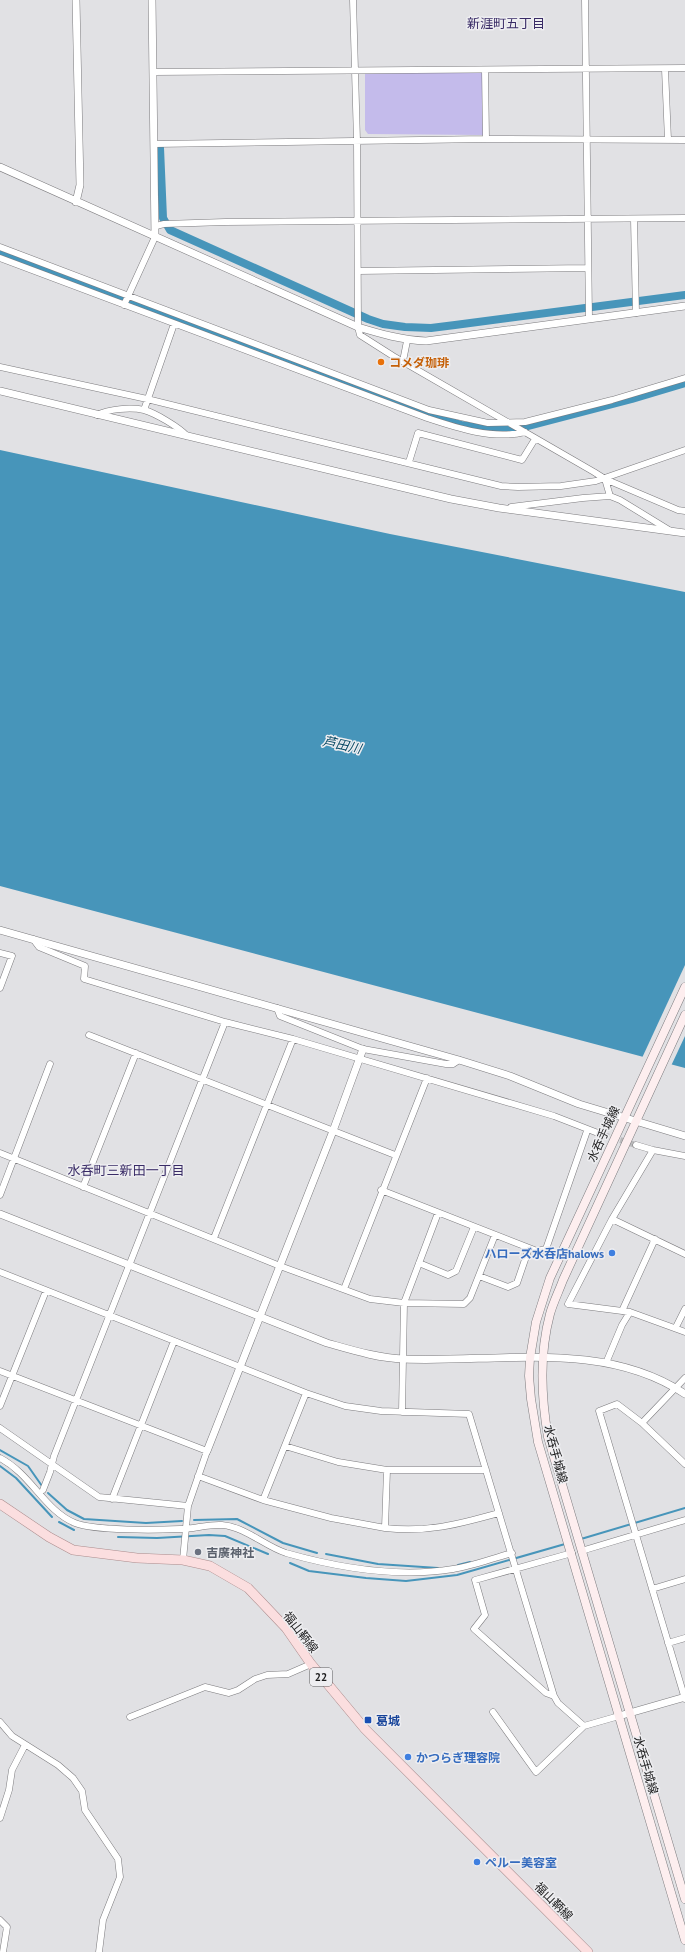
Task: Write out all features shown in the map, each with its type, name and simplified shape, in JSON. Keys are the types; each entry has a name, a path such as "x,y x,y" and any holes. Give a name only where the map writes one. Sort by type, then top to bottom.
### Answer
{"main road":[{"name":"水呑手城線","path":"685,988 550,1278 536,1322 530,1358 531,1392 538,1442 685,1940"},
{"name":"水呑手城線","path":"685,1015 563,1280 550,1315 543,1358 543,1404 548,1436 580,1548 682,1880 685,1898"},
{"name":"福山鞆線","path":"0,1504 49,1537 73,1550 137,1558 183,1560 210,1566 248,1588 286,1628 311,1664 365,1729 588,1952"}],"street":[{"path":"76,0 80,185 76,202"},
{"path":"125,300 155,237 156,226 152,0"},
{"path":"353,0 356,71 358,327 360,335 509,424 605,479 678,510 685,511"},
{"path":"585,0 589,319"},
{"path":"665,68 668,140"},
{"path":"154,72 685,68"},
{"path":"485,70 486,139"},
{"path":"155,144 586,138 685,140"},
{"path":"0,168 358,327 384,336 407,340 426,341 685,306"},
{"path":"156,226 164,224 225,222 685,218"},
{"path":"634,219 636,313"},
{"path":"0,247 125,300 174,324 375,399 461,429 496,434 515,434 523,431"},
{"path":"0,258 125,300 428,410 474,421 509,424 542,419 685,378"},
{"path":"358,271 588,268"},
{"path":"144,410 174,324"},
{"path":"403,361 407,340"},
{"path":"0,367 147,399 409,462 501,486 560,486 605,479 685,450"},
{"path":"0,391 451,499 499,508 685,533"},
{"path":"97,415 105,412 134,409 144,410 181,430 188,437"},
{"path":"409,462 418,433 522,460 535,439"},
{"path":"605,479 610,496"},
{"path":"499,508 610,496 620,500 671,531"},
{"path":"0,930 458,1060 510,1076 579,1104 624,1119 685,1136"},
{"path":"33,939 39,947 85,966 84,979 225,1022 293,1039 554,1116 587,1131 603,1135"},
{"path":"0,953 12,956 0,988"},
{"path":"278,1008 280,1016 363,1049 446,1064 453,1064 458,1060"},
{"path":"43,1490 76,1400 225,1022"},
{"path":"89,1035 395,1155"},
{"path":"214,1238 293,1039"},
{"path":"183,1560 188,1506 206,1452 333,1131 363,1049"},
{"path":"83,1187 136,1054"},
{"path":"0,1195 50,1064"},
{"path":"344,1289 381,1190 427,1078"},
{"path":"381,1190 537,1251 546,1249 587,1131"},
{"path":"636,1145 685,1156"},
{"path":"653,1150 612,1219 568,1304 630,1312 676,1327 685,1332"},
{"path":"0,1153 214,1238 280,1266 370,1299 404,1304 464,1304 470,1298 495,1235"},
{"path":"402,1412 404,1304 438,1213"},
{"path":"0,1214 327,1343 374,1356 403,1359 543,1358 584,1360 606,1363 650,1374 685,1394"},
{"path":"612,1219 685,1254"},
{"path":"419,1264 448,1275 456,1271 474,1227"},
{"path":"622,1311 655,1239"},
{"path":"478,1276 508,1287 517,1283 529,1248"},
{"path":"0,1272 306,1393 345,1406 381,1412 469,1414 554,1696 558,1703 584,1726"},
{"path":"0,1406 46,1291"},
{"path":"676,1327 685,1309"},
{"path":"606,1363 622,1324 630,1312"},
{"path":"112,1499 174,1341"},
{"path":"0,1371 206,1452"},
{"path":"642,1424 685,1378"},
{"path":"263,1500 306,1393"},
{"path":"493,1712 536,1772 584,1726 685,1698 634,1532 599,1411 617,1404 642,1424 685,1464"},
{"path":"0,1428 99,1497 188,1506"},
{"path":"285,1446 338,1462 387,1470 486,1470"},
{"path":"0,1458 24,1475 59,1514 75,1523 98,1528 185,1534 222,1526 238,1529 282,1552 304,1558 386,1572 454,1569 512,1554"},
{"path":"385,1528 387,1470"},
{"path":"198,1476 263,1500 331,1518 385,1528 404,1530 452,1526 499,1513"},
{"path":"580,1548 634,1532 685,1520"},
{"path":"554,1696 546,1693 474,1628 485,1615 475,1580 516,1566 571,1551"},
{"path":"652,1589 685,1579"},
{"path":"668,1643 685,1638"},
{"path":"130,1717 204,1686 229,1693 238,1690 255,1679 267,1675 288,1674 311,1664"},
{"path":"0,1722 12,1736 58,1765 79,1785 82,1791 85,1810 118,1859 120,1877 103,1920 99,1952"},
{"path":"0,1818 9,1790 12,1770 25,1745"},
{"path":"0,1920 7,1927 3,1952"}],"shaded area":[{"path":"484,71 485,132 483,135 368,134 365,130 365,72"}],"water":[{"name":"芦田川","path":"0,450 390,534 685,592 685,1068 0,886"}],"pier":[{"path":"685,965 685,1036 671,1066 642,1058"}],"waterway":[{"path":"160,148 163,218 170,230 368,319 383,324 431,328 685,295"},
{"path":"0,253 394,402 461,425 496,430 517,429 632,399 685,383"},
{"path":"0,1450 28,1466 42,1486"},
{"path":"0,1466 16,1478 52,1517"},
{"path":"48,1493 67,1510 84,1519 146,1523 182,1521"},
{"path":"581,1539 685,1508"},
{"path":"194,1520 237,1519 283,1543 317,1553"},
{"path":"59,1522 74,1530"},
{"path":"118,1537 157,1538 209,1535 225,1536 268,1554"},
{"path":"290,1563 309,1571 406,1581 457,1575 565,1544"},
{"path":"326,1554 378,1564 438,1568"},
{"path":"458,1565 470,1562"}],"tunnel":[{"path":"603,1135 636,1145"}],"place":[{"name":"コメダ珈琲","path":"381,362"},
{"name":"ハローズ水呑店halows","path":"612,1253"},
{"name":"吉廣神社","path":"198,1552"},
{"name":"葛城","path":"368,1720"},
{"name":"かつらぎ理容院","path":"408,1757"},
{"name":"ペルー美容室","path":"477,1862"}],"district":[{"name":"新涯町五丁目","path":"506,23"},
{"name":"水呑町三新田一丁目","path":"126,1170"}]}
